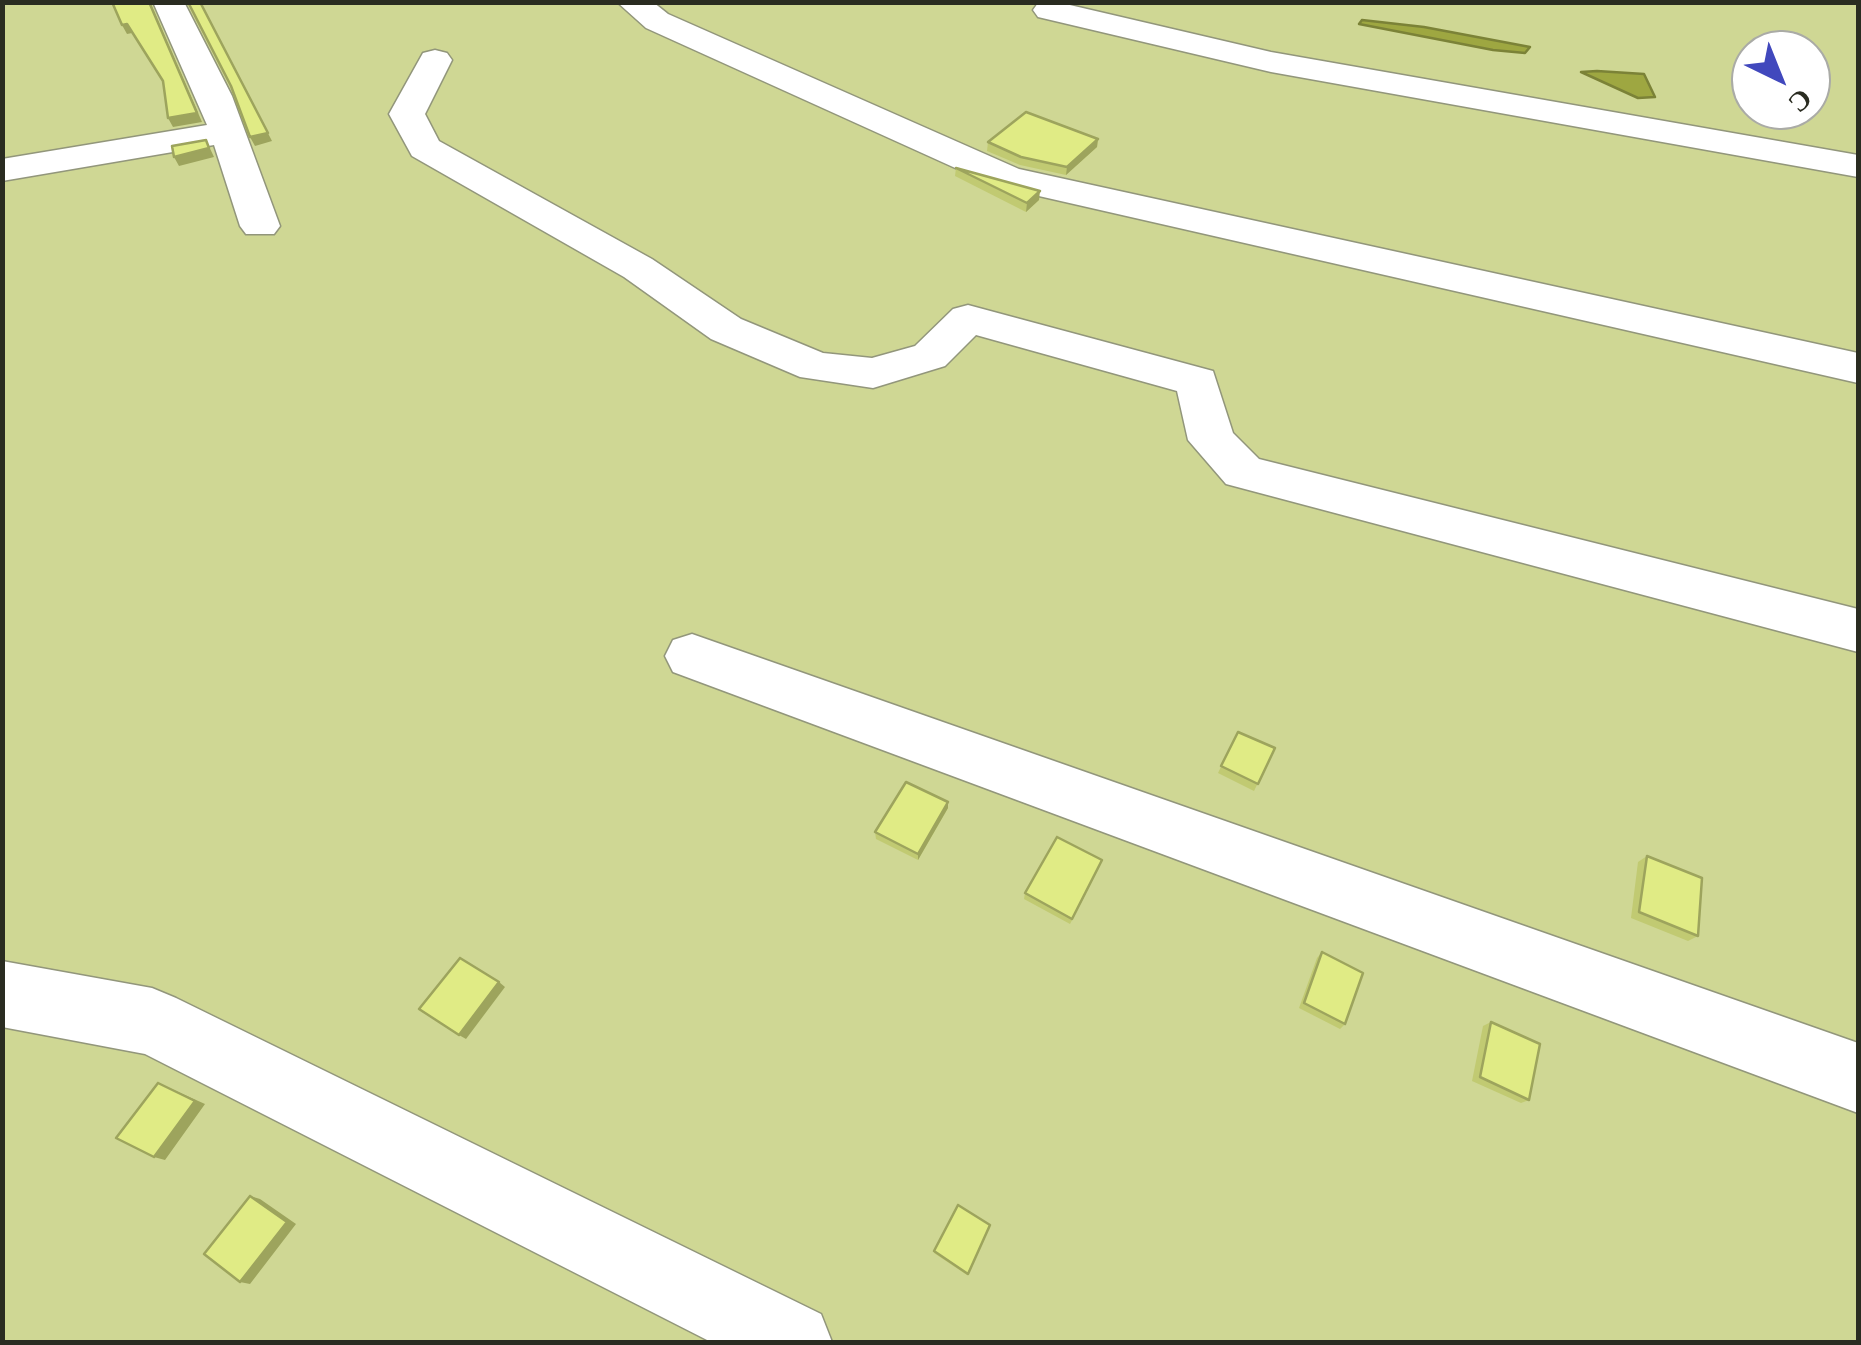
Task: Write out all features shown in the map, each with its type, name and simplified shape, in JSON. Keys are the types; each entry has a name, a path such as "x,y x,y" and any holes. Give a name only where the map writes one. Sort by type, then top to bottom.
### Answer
{"lane":[{"path":"168,2 228,132 260,226"},
{"path":"632,2 657,21 1008,178 1858,368"},
{"path":"1048,10 1272,62 1858,166"},
{"path":"434,60 407,114 425,148 638,268 726,330 816,368 873,372 930,356 968,319 1197,382 1211,440 1242,472 1858,631"},
{"path":"2,170 228,132"},
{"path":"692,656 812,704 1858,1078"},
{"path":"2,994 152,1022 793,1342"}],"shaded area":[{"path":"3,3 1858,3 1858,1342 3,1342"},
{"path":"1362,20 1530,47 1525,53 1493,50 1359,24"},
{"path":"1581,72 1644,74 1655,97 1638,98"}],"building":[{"path":"112,2 149,2 197,113 168,118 163,81 127,24 122,25"},
{"path":"188,2 200,2 268,133 250,137 231,86"},
{"path":"1026,112 1098,139 1067,167 1021,157 988,142"},
{"path":"206,140 209,148 174,157 172,146"},
{"path":"956,168 1040,191 1027,203"},
{"path":"1238,732 1275,748 1258,784 1221,766"},
{"path":"906,782 948,802 918,854 875,832"},
{"path":"1057,837 1102,860 1072,919 1025,893"},
{"path":"1647,856 1702,878 1698,936 1639,912"},
{"path":"1322,952 1363,973 1345,1024 1304,1003"},
{"path":"460,958 499,982 459,1035 419,1009"},
{"path":"1491,1022 1540,1044 1529,1100 1480,1077"},
{"path":"158,1083 195,1101 154,1157 116,1138"},
{"path":"250,1196 287,1222 240,1282 204,1254"},
{"path":"958,1205 990,1225 968,1274 934,1251"}]}
